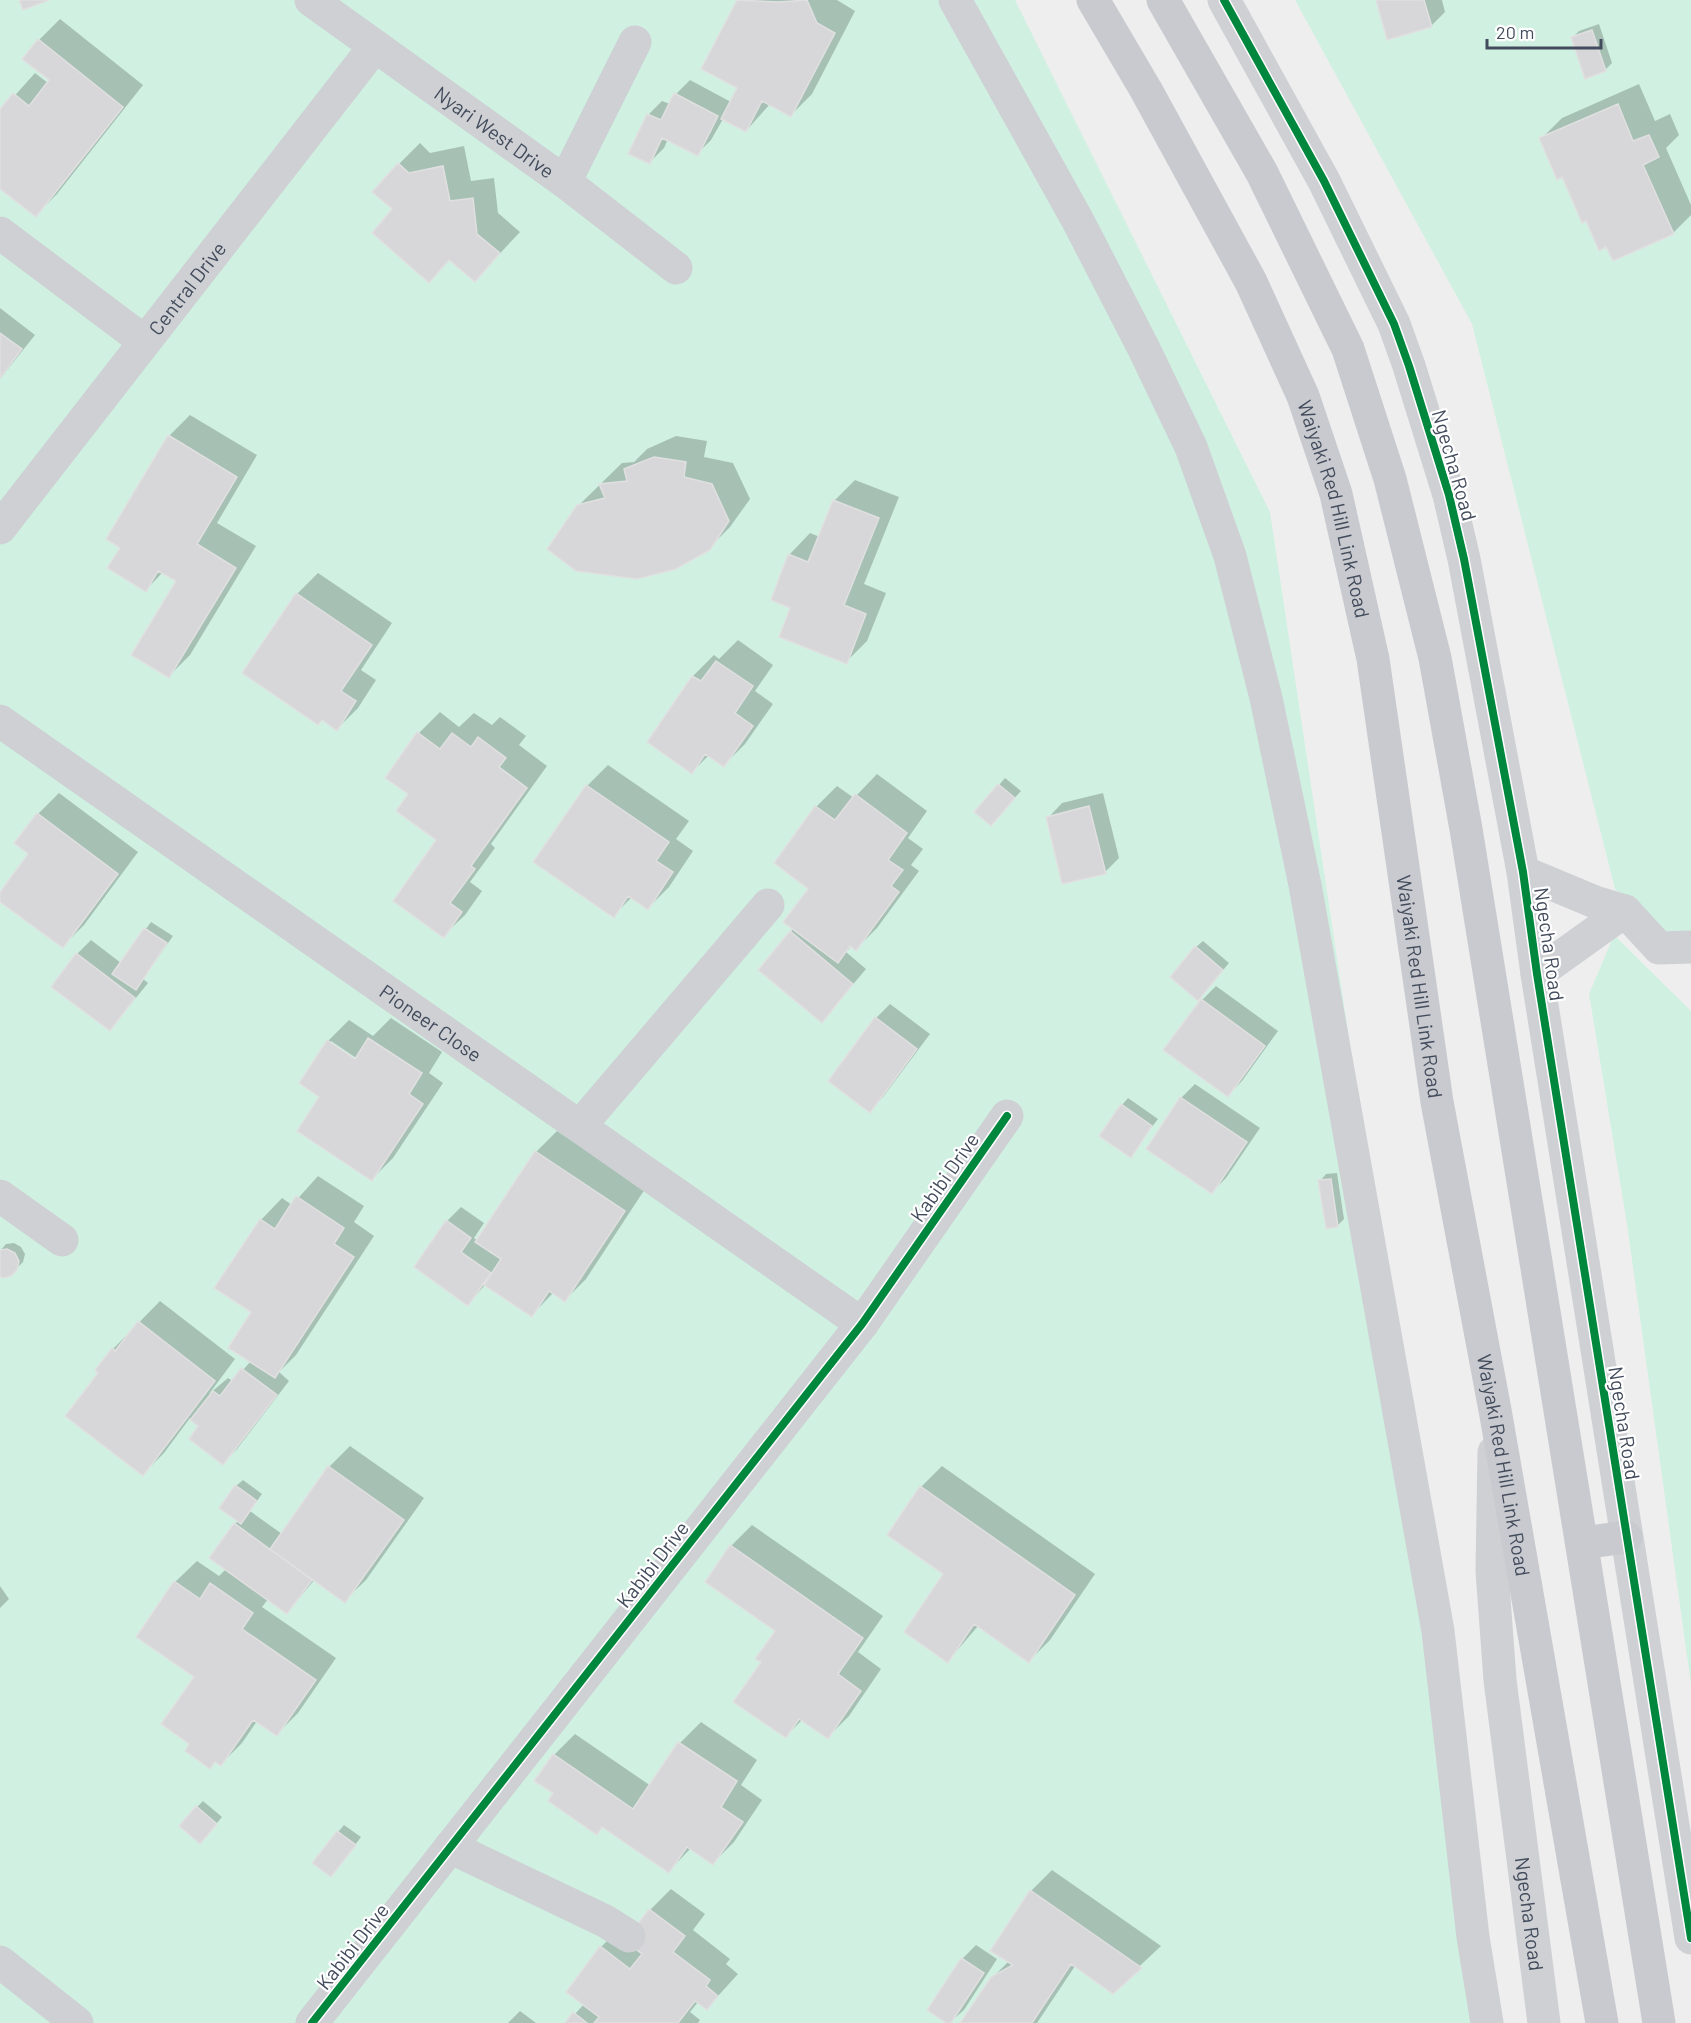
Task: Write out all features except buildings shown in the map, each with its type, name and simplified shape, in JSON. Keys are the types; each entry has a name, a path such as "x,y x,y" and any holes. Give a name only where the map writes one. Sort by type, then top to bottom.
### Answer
{"main road":[{"name":"Waiyaki Red Hill Link Road","path":"1093,0 1146,90 1251,282 1303,396 1336,494 1373,659 1437,1102 1495,1410 1602,2023"},
{"path":"1163,0 1262,173 1348,349 1390,479 1435,658 1466,829 1659,2023"},
{"path":"1583,1543 1626,1537"}],"street":[{"name":"Nyari West Drive","path":"311,0 565,182 676,268"},
{"path":"955,0 1078,221 1144,348 1191,447 1230,556 1266,698 1305,885 1438,1631 1473,1937 1487,2023"},
{"name":"Ngecha Road","path":"1224,0 1324,181 1394,324 1449,495 1523,872 1537,974 1691,1938"},
{"path":"565,182 635,42"},
{"name":"Central Drive","path":"0,528 375,46"},
{"path":"0,233 144,340"},
{"name":"Pioneer Close","path":"0,721 862,1324"},
{"path":"1523,872 1595,902 1625,911 1659,948 1691,947"},
{"path":"580,1126 768,905"},
{"path":"1537,974 1625,911"},
{"name":"Kabibi Drive","path":"312,2023 862,1324 1007,1116"},
{"path":"0,1196 62,1240"},
{"name":"Ngecha Road","path":"1495,1410 1492,1571 1500,1680 1544,2023"},
{"path":"450,1847 605,1921 629,1936"},
{"path":"0,1962 77,2023"}],"green space":[{"path":"0,0 1015,0 1270,512 1497,2023 0,2023"},
{"path":"1295,0 1691,0 1691,963 1615,889 1472,324"},
{"path":"1614,935 1691,1011 1691,1685 1627,1224 1589,994"}],"cycle path":[{"path":"1224,0 1324,181 1394,324 1449,495 1464,559 1523,872 1537,974 1691,1938"},
{"path":"312,2023 862,1324 1007,1116"}]}
